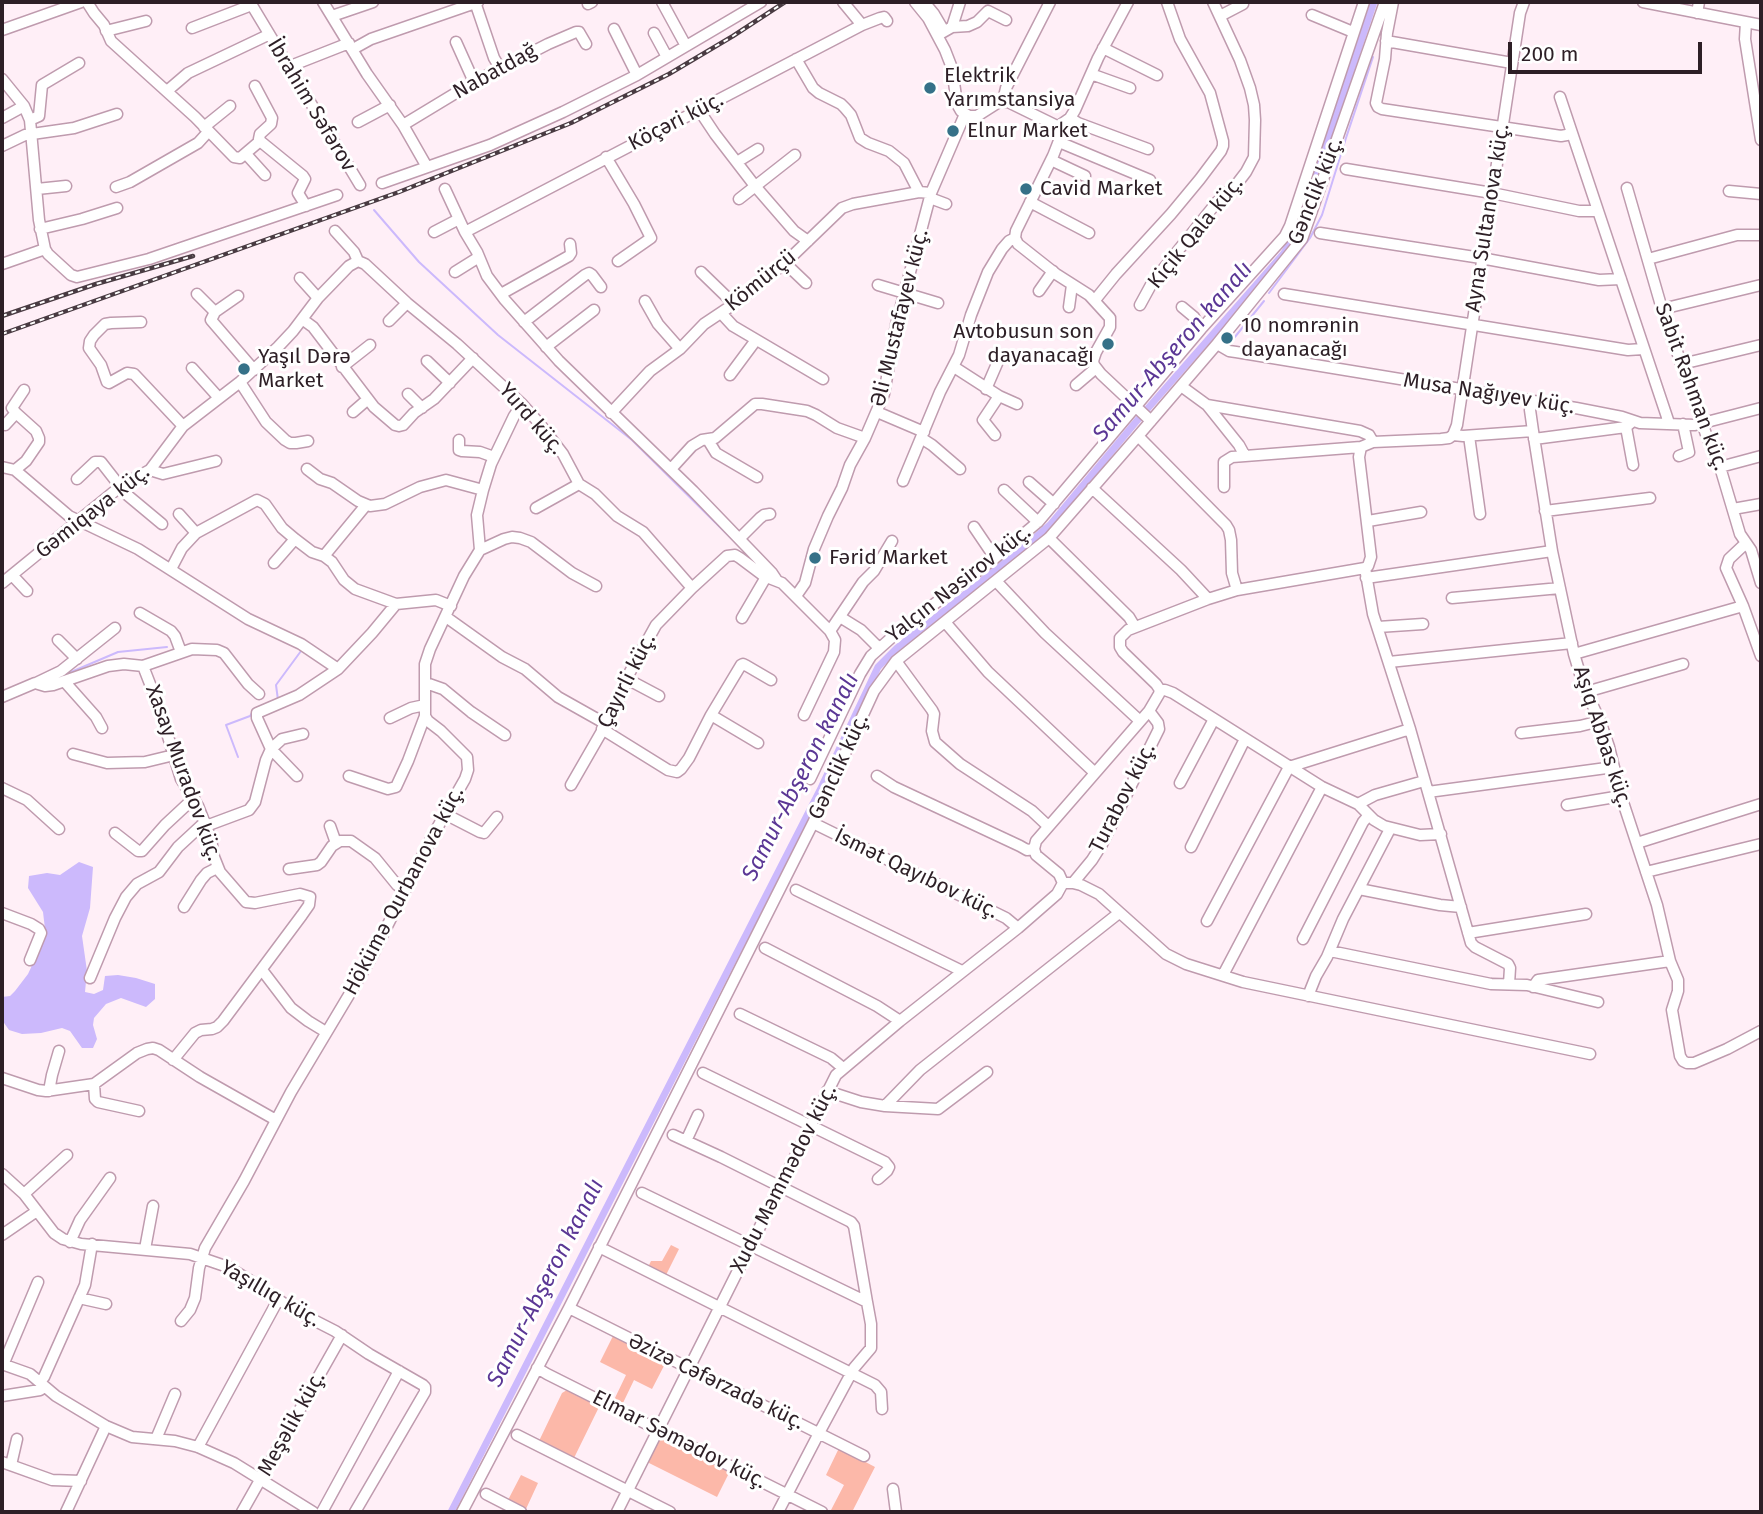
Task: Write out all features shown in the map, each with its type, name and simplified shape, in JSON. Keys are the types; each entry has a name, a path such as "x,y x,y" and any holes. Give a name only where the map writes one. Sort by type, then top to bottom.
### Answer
{"street":[{"path":"2,30 81,2"},
{"path":"87,2 115,44 237,159 260,141"},
{"path":"323,2 367,75 403,125 426,167"},
{"path":"332,16 373,2"},
{"path":"288,67 476,2 494,58 500,68"},
{"path":"662,2 686,46"},
{"path":"382,183 490,145 524,130 637,75 761,2"},
{"path":"843,2 862,25"},
{"path":"915,2 928,18 945,31 977,22 988,11 1006,20"},
{"path":"924,2 945,31 957,104 961,111 972,117 977,116 1003,101 1057,127 1060,133 1059,142 1016,230 1015,238 1018,244 1086,293 1110,318 1107,334 1093,361 1096,368 1143,414"},
{"path":"945,31 960,2"},
{"path":"1003,101 1006,88 1050,2"},
{"path":"1057,127 1070,118 1128,2"},
{"path":"1094,300 1193,188 1223,146 1210,93 1180,39 1167,2"},
{"name":"Kiçik Qala küç.","path":"1140,305 1152,283 1209,211 1236,185 1254,157 1254,105 1240,60 1213,2"},
{"name":"Gənclik küç.","path":"462,1512 569,1308 813,823 874,691 897,661 1049,538 1138,436 1143,414 1200,329 1278,246 1290,226 1364,2"},
{"name":"Gənclik küç.","path":"1143,414 1181,386 1302,239 1385,2"},
{"path":"1393,2 1376,103 1378,107 1502,128 1561,136 1572,134"},
{"name":"Ayna Sultanova küç.","path":"1453,435 1457,425 1512,63 1524,2"},
{"path":"1643,2 1698,7 1761,25"},
{"path":"1220,16 1243,4"},
{"name":"İbrahim Səfərov","path":"192,28 249,6 253,7 360,185"},
{"path":"1312,15 1353,32"},
{"name":"Köçəri küç.","path":"465,232 862,25 880,18 887,21"},
{"path":"106,31 146,21"},
{"path":"1746,22 1745,39 1761,140"},
{"path":"614,29 637,75"},
{"name":"Nabatdağ","path":"403,125 500,68 576,32 579,32 586,44"},
{"path":"654,33 667,57"},
{"path":"167,91 188,73 268,35"},
{"path":"1385,41 1512,63"},
{"path":"456,42 474,82"},
{"path":"1103,48 1157,75"},
{"path":"796,59 813,88 845,108 860,138 889,151 904,163 919,192"},
{"path":"30,120 39,116 42,85 79,63"},
{"path":"1091,74 1130,88"},
{"path":"2,79 24,106 30,120 40,229 46,249 67,272 77,276 149,259 338,195"},
{"path":"255,86 272,118 271,124 259,136 260,141 303,176 298,192 306,206"},
{"path":"1560,97 1668,423"},
{"path":"358,122 390,105"},
{"path":"2,118 24,106"},
{"path":"116,187 131,182 198,143 206,129 230,106"},
{"path":"699,110 755,186 794,231 808,241"},
{"path":"2,146 17,138 74,128 117,114"},
{"name":"Əli Mustafayev küç.","path":"796,596 805,583 814,549 887,386 891,349 904,292 931,196 965,114"},
{"path":"1070,118 1148,149"},
{"path":"1059,142 1150,180"},
{"path":"737,162 758,149"},
{"path":"246,154 265,175"},
{"path":"739,199 795,155"},
{"path":"607,158 652,238 618,261"},
{"path":"1051,160 1085,176"},
{"path":"1346,169 1493,193 1579,211 1598,211"},
{"path":"37,189 66,186"},
{"path":"445,188 487,276 501,294 547,348 671,469 772,573 742,618"},
{"name":"Sabit Rəhman küç.","path":"1627,188 1662,309 1720,467 1740,534 1753,556 1761,583"},
{"path":"1729,191 1761,194"},
{"name":"Kömürçü","path":"611,413 650,371 680,349 704,324 785,263 847,206 919,192 946,204"},
{"path":"1030,202 1088,233"},
{"path":"40,229 117,208"},
{"path":"434,232 459,219"},
{"name":"Yurd küç.","path":"335,231 354,252 358,261 365,264 522,404 563,454 579,484 595,494 617,516 638,528 692,588"},
{"path":"1320,233 1482,258 1599,280 1621,279"},
{"path":"1648,259 1737,235 1761,234"},
{"path":"903,481 940,393 960,355 971,314 988,272 1002,248 1015,238"},
{"path":"501,294 569,256 572,253 570,244"},
{"path":"2,264 46,249"},
{"path":"455,272 479,257"},
{"name":"Gəmiqaya küç.","path":"2,583 121,486 150,470 183,426 254,370 278,347 318,298 349,266 358,261"},
{"path":"785,263 806,283"},
{"path":"1039,291 1053,271"},
{"path":"701,272 733,304"},
{"path":"524,321 584,275 592,275 601,287"},
{"path":"300,278 318,298"},
{"path":"878,285 938,303"},
{"path":"1069,307 1072,285"},
{"path":"1662,309 1761,285"},
{"path":"197,294 215,312"},
{"path":"1283,294 1628,350 1643,349"},
{"path":"239,296 215,312 211,320 254,370"},
{"path":"645,301 658,324 680,349"},
{"path":"389,321 407,303"},
{"path":"1182,307 1194,317 1200,329"},
{"path":"547,348 594,310"},
{"path":"721,313 733,326 823,379"},
{"path":"302,319 313,327 368,399 399,426 434,399 472,358"},
{"path":"141,323 105,324 90,341 89,348 101,365 107,382 110,383 127,373 134,374 183,426"},
{"path":"730,375 756,340"},
{"name":"Musa Nağıyev küç.","path":"1217,344 1229,351 1587,410 1622,417 1629,424 1703,424 1761,408"},
{"path":"342,367 370,345"},
{"path":"1682,364 1761,345"},
{"path":"986,389 1001,356 1012,358"},
{"path":"427,361 450,383"},
{"path":"954,367 986,389 1017,404"},
{"path":"192,368 219,398"},
{"path":"1076,385 1096,368"},
{"path":"240,382 279,435 290,443 309,441"},
{"path":"1181,386 1207,405 1245,456"},
{"path":"15,470 35,449 39,438 36,430 13,409 24,390"},
{"path":"408,394 422,408"},
{"path":"995,435 983,421 999,396"},
{"path":"353,412 368,399"},
{"name":"Aşıq Abbas küç.","path":"1532,401 1533,435 1545,511 1574,654 1586,692 1600,721 1679,986 1672,1010 1680,1056 1687,1063 1704,1060 1761,1031"},
{"path":"480,550 477,515 483,490 494,457 516,410 522,404"},
{"path":"671,469 692,446 722,434 755,404 807,411 837,428 865,438"},
{"path":"1207,405 1360,431 1369,435 1373,442"},
{"path":"877,412 923,435 960,469"},
{"path":"5,425 16,413"},
{"name":"Yalçın Nəsirov küç.","path":"810,779 860,674 878,648 1038,522 1143,414"},
{"path":"1224,486 1224,462 1232,457 1361,447 1373,442 1441,439 1453,435 1533,435 1629,424 1633,466"},
{"path":"1679,456 1689,452 1683,424"},
{"path":"1138,436 1226,525 1231,540 1232,573 1237,590"},
{"path":"1469,436 1480,514"},
{"path":"459,440 459,450 462,452 480,452 494,457"},
{"path":"708,440 716,453 757,477"},
{"path":"1361,447 1359,457 1371,557 1365,573 1378,627 1471,943 1508,964 1509,984"},
{"path":"1720,467 1761,456"},
{"path":"76,479 98,461 101,462 126,494 162,524"},
{"path":"150,470 163,474 216,461"},
{"path":"2,467 15,470 62,511 78,521 118,539 248,619 301,644 338,669"},
{"path":"307,469 366,505 386,504 420,487 446,480 483,490"},
{"path":"1029,482 1054,504"},
{"path":"536,508 579,484"},
{"path":"1092,488 1181,570 1208,599"},
{"path":"1004,490 1038,522"},
{"path":"1545,511 1650,498"},
{"path":"170,569 182,548 196,533 257,500 265,504 282,528 295,539 337,567 350,586 396,604 429,599 451,606"},
{"path":"1733,509 1761,504"},
{"path":"324,556 366,505"},
{"path":"1367,521 1421,512"},
{"path":"179,514 196,533"},
{"path":"740,538 764,514 770,514"},
{"path":"974,527 995,558"},
{"path":"349,776 388,789 396,786 425,716 427,657 464,576 480,550 504,539 520,538 531,542 572,573 596,586"},
{"path":"1049,538 1129,617 1135,627"},
{"path":"274,562 295,539"},
{"path":"804,715 834,652 835,640 830,631 863,582 874,571 892,541"},
{"path":"1745,543 1729,559 1726,568 1761,656"},
{"path":"1552,551 1237,590 1124,633 1120,638 1120,647 1156,684 1160,690 1158,699 1038,837 1034,849 1038,858 1068,883 1098,894 1166,954 1186,964 1243,982 1590,1054"},
{"name":"Çayırli küç.","path":"571,785 617,705 627,679 656,625 727,556 740,558 796,596 830,631"},
{"path":"12,575 27,590"},
{"path":"996,581 1045,633 1140,721"},
{"path":"1452,598 1560,587"},
{"path":"297,776 271,749 257,713 299,695 338,669 396,604"},
{"path":"1574,654 1742,606"},
{"path":"139,613 171,631 181,652"},
{"path":"446,617 502,657 525,669 558,697 673,772 681,769 690,758 711,715 741,665 771,680"},
{"path":"840,617 861,630 878,648"},
{"path":"945,622 988,672 1095,774"},
{"path":"1378,627 1423,624"},
{"path":"35,683 61,671 115,628"},
{"path":"58,640 76,659"},
{"path":"1389,662 1572,643"},
{"path":"143,666 192,649 218,650 259,694"},
{"path":"897,661 934,714 932,731 935,742 960,764 1032,811 1048,826"},
{"path":"1586,692 1683,664"},
{"name":"Xasay Muradov küç.","path":"2,697 35,683 45,686 108,666 143,666 181,779 194,799 211,839 217,868 246,902 300,894 310,897 309,905 223,1021 212,1029 195,1033 173,1060"},
{"path":"627,679 659,696"},
{"path":"64,681 96,717 102,728"},
{"path":"426,682 443,689 505,735"},
{"path":"1160,690 1168,691 1322,788 1358,804 1374,820 1390,829 1420,835 1441,834"},
{"path":"390,718 425,705"},
{"name":"Turabov küç.","path":"1068,883 1091,860 1102,844 1159,729 1149,711"},
{"path":"711,715 758,743"},
{"name":"Hökümə Qurbanova küç.","path":"181,1321 195,1298 205,1248 370,958 465,779 468,770 467,757 425,716"},
{"path":"1180,783 1214,719"},
{"path":"1521,733 1600,721"},
{"path":"1207,921 1289,767 1410,729"},
{"path":"90,978 115,918 126,897 137,884 159,872 178,847 205,824 249,810 271,749 282,739 303,734"},
{"path":"1191,847 1245,739"},
{"path":"73,754 107,763 145,762 174,755"},
{"path":"1428,792 1614,766"},
{"path":"877,776 894,787 1027,850 1034,849"},
{"path":"1358,804 1375,795 1424,781"},
{"path":"2,788 27,800 59,829"},
{"path":"1223,975 1322,788"},
{"path":"1567,805 1621,796"},
{"path":"115,833 138,851 142,851 165,825 194,799"},
{"path":"1637,843 1761,804"},
{"path":"446,814 484,833 497,817"},
{"path":"1303,939 1368,815"},
{"name":"İsmət Qayıbov küç.","path":"813,823 1006,918 1018,928"},
{"path":"330,826 336,843"},
{"path":"1308,996 1390,829"},
{"path":"289,869 317,865 336,843 351,841 375,858 397,885 405,890"},
{"path":"1646,872 1761,844"},
{"path":"184,907 201,880 217,868"},
{"name":"Xudu Məmmədov küç.","path":"617,1512 833,1079 900,1021 1018,928 1068,883"},
{"path":"1359,889 1461,907"},
{"path":"796,890 962,971"},
{"path":"2,913 39,929 41,933 30,960"},
{"path":"885,1106 920,1070 1119,913"},
{"path":"1468,933 1586,914"},
{"path":"765,948 877,1006 900,1021"},
{"path":"1330,951 1484,982 1533,986 1598,1002"},
{"path":"1533,986 1538,980 1670,961"},
{"path":"262,970 291,1007 326,1032"},
{"path":"740,1014 831,1058 843,1068"},
{"path":"2,1078 49,1091 94,1084 147,1049 159,1050 191,1072 276,1120"},
{"path":"49,1091 59,1051"},
{"path":"827,1091 861,1102 885,1106 938,1109 987,1072"},
{"path":"703,1073 885,1162 889,1167 878,1179"},
{"path":"94,1084 98,1102 139,1111"},
{"path":"686,1141 698,1115"},
{"path":"673,1135 780,1186 854,1226 871,1324 872,1348 851,1374 778,1512"},
{"path":"24,1194 67,1155"},
{"path":"2,1174 24,1194 54,1233 71,1242 80,1220 110,1178"},
{"path":"642,1193 867,1302"},
{"path":"145,1249 153,1206"},
{"path":"2,1235 37,1211"},
{"name":"Yaşıllıq küç.","path":"71,1242 202,1257 240,1273 292,1309 342,1335 425,1388 355,1512"},
{"path":"2,1396 40,1390 85,1285 92,1244"},
{"path":"599,1247 879,1388 882,1409"},
{"path":"38,1282 2,1365 30,1374 66,1403 106,1426 132,1437 188,1443 198,1447 234,1463 313,1512"},
{"path":"79,1298 106,1304"},
{"path":"198,1447 278,1300"},
{"name":"Əzizə Cəfərzadə küç.","path":"569,1308 864,1456"},
{"name":"Meşəlik küç.","path":"242,1512 342,1335"},
{"name":"Elmar Səmədov küç.","path":"537,1368 822,1512"},
{"path":"322,1512 399,1371"},
{"path":"156,1439 175,1394"},
{"path":"66,1512 106,1426"},
{"path":"517,1435 670,1512"},
{"path":"16,1438 7,1464 52,1480 81,1480"},
{"path":"893,1489 896,1512"},
{"path":"486,1494 521,1512"}],"shaded area":[{"path":"79,862 93,867 90,908 82,936 87,971 85,992 94,994 103,990 105,976 118,975 155,984 155,999 146,1007 121,998 106,1004 94,1018 97,1039 93,1048 82,1048 70,1031 62,1028 22,1034 9,1030 2,1020 2,997 10,996 28,974 42,944 45,929 43,912 28,888 29,876 47,873 60,875"},
{"path":"671,1245 679,1249 666,1275 648,1267 651,1261 662,1261"},
{"path":"613,1336 666,1362 652,1389 634,1380 622,1405 614,1400 626,1375 600,1362"},
{"path":"567,1390 600,1405 574,1458 539,1441 562,1393"},
{"path":"661,1435 730,1471 717,1497 647,1462"},
{"path":"839,1448 875,1467 852,1512 831,1510 844,1485 826,1475"},
{"path":"521,1475 538,1483 526,1509 508,1500"}],"waterway":[{"name":"Samur-Abşeron kanalı","path":"451,1512 821,788 878,667 897,648 1050,525 1284,253 1298,229 1374,2"},
{"path":"1269,293 1310,238 1322,215 1373,57"},
{"path":"374,210 419,262 498,335 632,440 741,548"},
{"path":"1230,343 1264,301"},
{"path":"64,675 118,652 167,647"},
{"path":"278,700 276,685 301,651"},
{"path":"238,757 226,725 250,716 254,710"}],"railway":[{"path":"2,334 399,192 571,123 669,74 785,2"},
{"path":"2,316 96,284 193,256"}],"place":[{"name":"Elektrik Yarımstansiya","path":"930,88"},
{"name":"Elnur Market","path":"953,131"},
{"name":"Cavid Market","path":"1026,189"},
{"name":"10 nomrənin dayanacağı","path":"1227,338"},
{"name":"Avtobusun son dayanacağı","path":"1108,344"},
{"name":"Yaşıl Dərə Market","path":"244,369"},
{"name":"Fərid Market","path":"815,558"}]}
